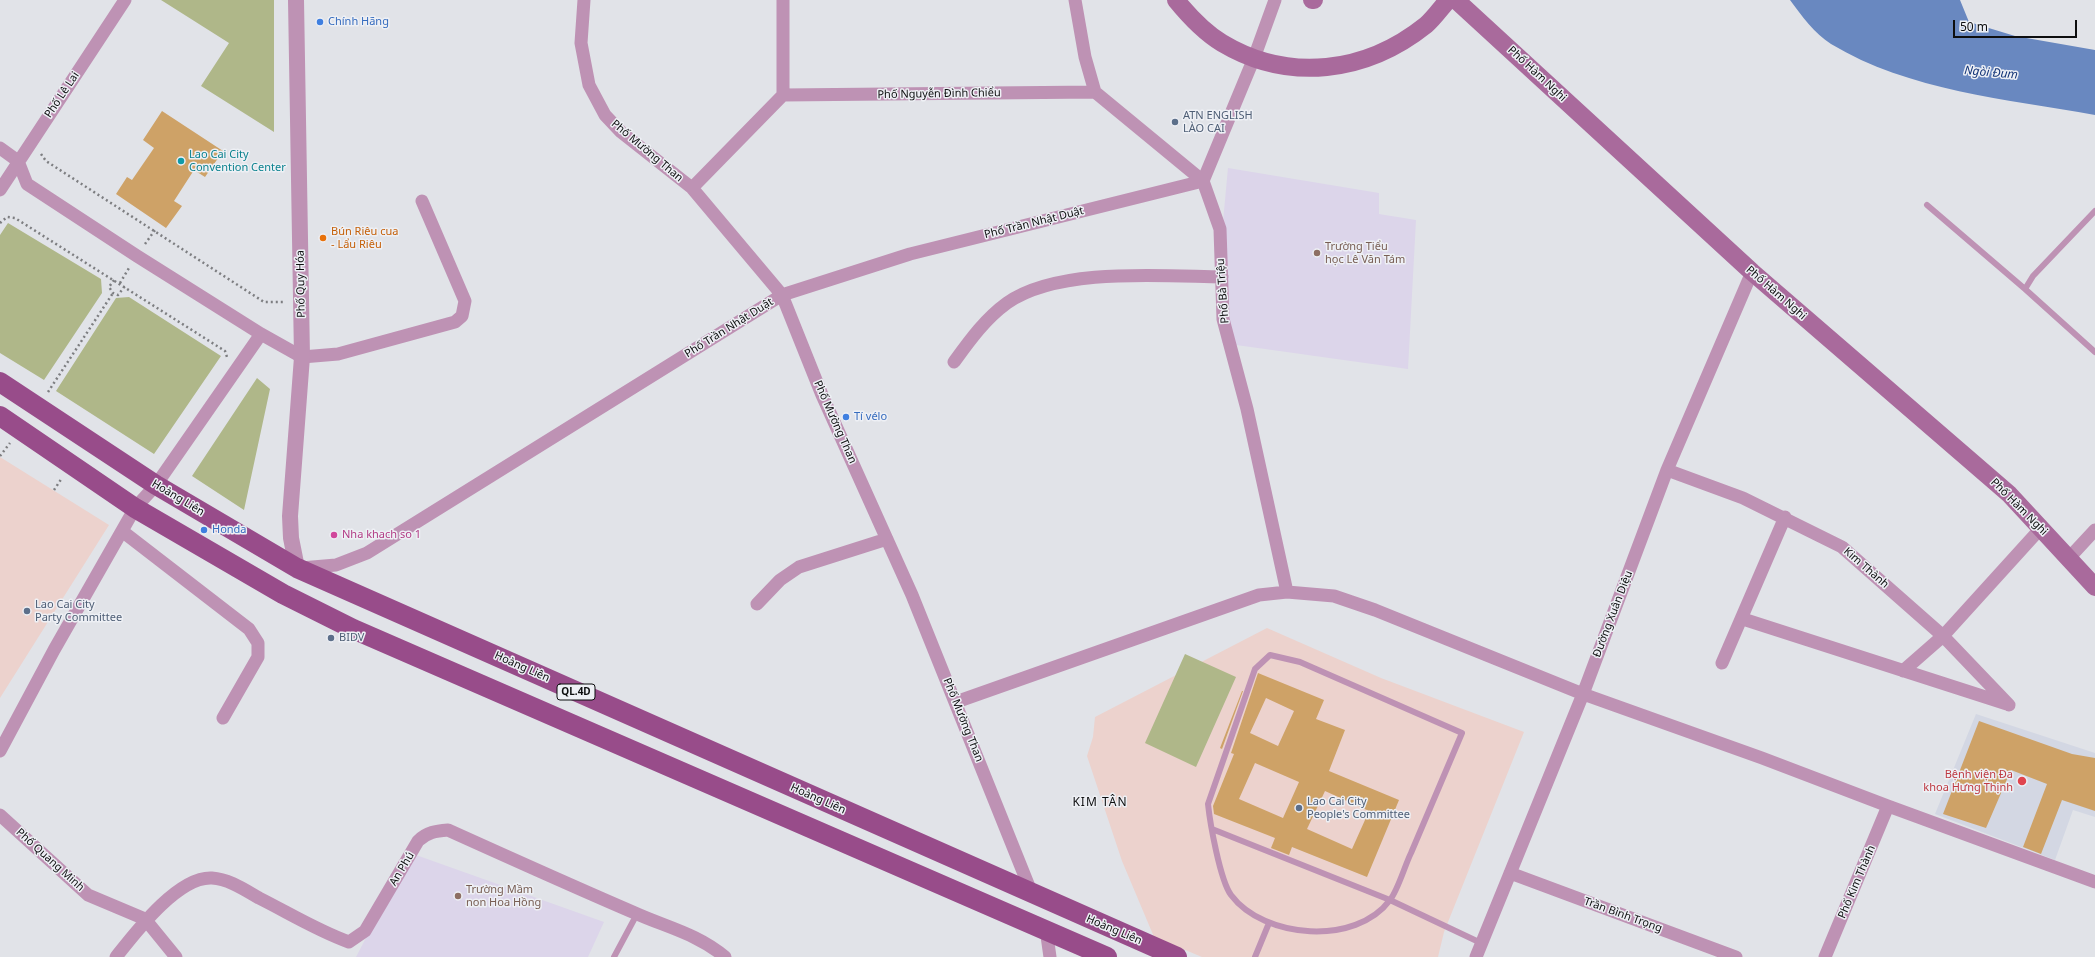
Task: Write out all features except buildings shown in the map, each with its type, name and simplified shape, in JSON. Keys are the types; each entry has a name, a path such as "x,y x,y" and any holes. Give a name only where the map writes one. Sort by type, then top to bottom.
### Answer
{"main road":[{"path":"1176,0 1195,22 1222,43 1254,58 1288,68 1326,68 1362,61 1397,46 1427,24 1448,0"},
{"name":"Phố Hàm Nghi","path":"1456,0 1752,272 2008,494 2095,587"},
{"name":"Hoàng Liên","path":"0,382 46,399 156,485 297,568 1176,957"},
{"name":"QL.4D","path":"0,416 135,508 283,594 353,628 1046,929 1107,957"},
{"path":"283,594 297,568"},
{"path":"1032,894 1046,929"}],"street":[{"name":"Phố Lê Lai","path":"0,190 125,0"},
{"name":"Phố Quy Hóa","path":"296,0 302,357 290,494 291,538 297,568"},
{"name":"Phố Mường Than","path":"584,0 581,43 588,85 604,115 621,132 692,188 782,295 822,395 887,539 956,702 1032,894"},
{"path":"692,188 783,95 784,0"},
{"path":"1075,0 1085,57 1095,92 1203,181 1254,58 1275,0"},
{"name":"Phố Nguyễn Đình Chiểu","path":"783,95 1095,92"},
{"path":"0,148 18,161 27,184 261,334 302,357 338,354 455,322 462,316 465,301 422,201"},
{"name":"Phố Bà Triệu","path":"1203,181 1220,229 1223,319 1247,409 1287,592"},
{"name":"Phố Trần Nhật Duật","path":"297,568 336,565 368,553 782,295 910,254 1203,181"},
{"name":"Đường Xuân Diệu","path":"1476,957 1583,694 1668,470 1752,272"},
{"path":"954,362 983,323 1008,303 1044,286 1079,280 1137,275 1222,277"},
{"path":"0,751 54,650 135,508 156,485 261,334"},
{"name":"Kim Thành","path":"1668,470 1743,498 1785,517 1842,547 1944,636 2009,705 1903,671"},
{"path":"1722,663 1743,619 1785,517"},
{"path":"1743,619 1903,671 1944,636 2041,528"},
{"path":"2069,558 2095,530"},
{"path":"122,531 249,629 258,643 258,657 223,718"},
{"path":"757,604 780,580 799,567 887,539"},
{"path":"956,702 1259,595 1287,592 1334,596 1375,610 1583,694 1762,758 2095,882"},
{"name":"Phố Kim Thành","path":"1825,957 1888,806"},
{"name":"Phố Quang Minh","path":"0,814 88,895 145,919 176,957"},
{"name":"An Phú","path":"116,957 145,919 173,895 192,883 211,878 233,884 331,936 349,942 365,931 418,841 424,835 432,832 448,830 637,914 688,933 710,945 725,957"},
{"name":"Trần Bình Trọng","path":"1510,873 1736,957"},
{"path":"1046,929 1050,957"}],"lane":[{"path":"1927,205 2025,289 2095,352"},
{"path":"2025,289 2033,276 2095,211"},
{"path":"1270,655 1300,662 1462,733 1390,900 1365,922 1325,932 1283,928 1269,923 1248,911 1231,894 1225,882 1212,829 1208,804 1255,669 1270,655"},
{"path":"1212,829 1390,900 1481,944"},
{"path":"614,957 637,914"},
{"path":"1256,957 1269,923"}],"path":[{"path":"31,141 46,161 264,302 301,302"},
{"path":"0,223 7,217 15,218 125,286 225,351 228,356 226,362"},
{"path":"113,293 109,286 114,280"},
{"path":"113,293 118,294 125,286"},
{"path":"46,399 113,293"}],"shaded area":[{"name":"Trường Tiểu học Lê Văn Tám","path":"1228,168 1379,193 1379,214 1416,220 1408,369 1222,343 1217,286"},
{"name":"Lao Cai City Party Committee","path":"0,457 109,525 0,698"},
{"name":"Lao Cai City People's Committee","path":"1267,628 1381,678 1524,732 1444,932 1438,957 1202,957 1154,937 1122,861 1087,756 1093,737 1095,717"},
{"name":"Bệnh viện Đa khoa Hưng Thịnh","path":"1976,714 2095,753 2095,817 2073,810 2055,860 1935,814"},
{"name":"Trường Mầm non Hoa Hồng","path":"416,855 604,922 588,957 356,957 402,869"}],"green space":[{"path":"161,0 274,0 274,132 201,86 229,43"},
{"path":"8,223 101,279 102,293 44,380 0,353 0,235"},
{"path":"129,297 221,356 154,454 56,391 116,298"},
{"path":"257,378 270,389 244,510 192,476"},
{"path":"1185,654 1236,677 1196,767 1145,743"}],"water":[{"name":"Ngòi Đum","path":"1790,0 1960,0 1969,22 2015,36 2095,50 2095,115 1959,91 1893,73 1861,60 1825,40 1809,24"}],"place":[{"name":"Chính Hãng","path":"320,22"},
{"name":"ATN ENGLISH LÀO CAI","path":"1175,122"},
{"name":"Lao Cai City Convention Center","path":"181,161"},
{"name":"Bún Riêu cua - Lẩu Riêu","path":"323,238"},
{"name":"Trường Tiểu học Lê Văn Tám","path":"1317,253"},
{"name":"Tí vélo","path":"846,417"},
{"name":"Honda","path":"204,530"},
{"name":"Nha khach so 1","path":"334,535"},
{"name":"Lao Cai City Party Committee","path":"27,611"},
{"name":"BIDV","path":"331,638"},
{"name":"Bệnh viện Đa khoa Hưng Thịnh","path":"2022,781"},
{"name":"Lao Cai City People's Committee","path":"1299,808"},
{"name":"Trường Mầm non Hoa Hồng","path":"458,896"}],"district":[{"name":"KIM TÂN","path":"1100,803"}]}
